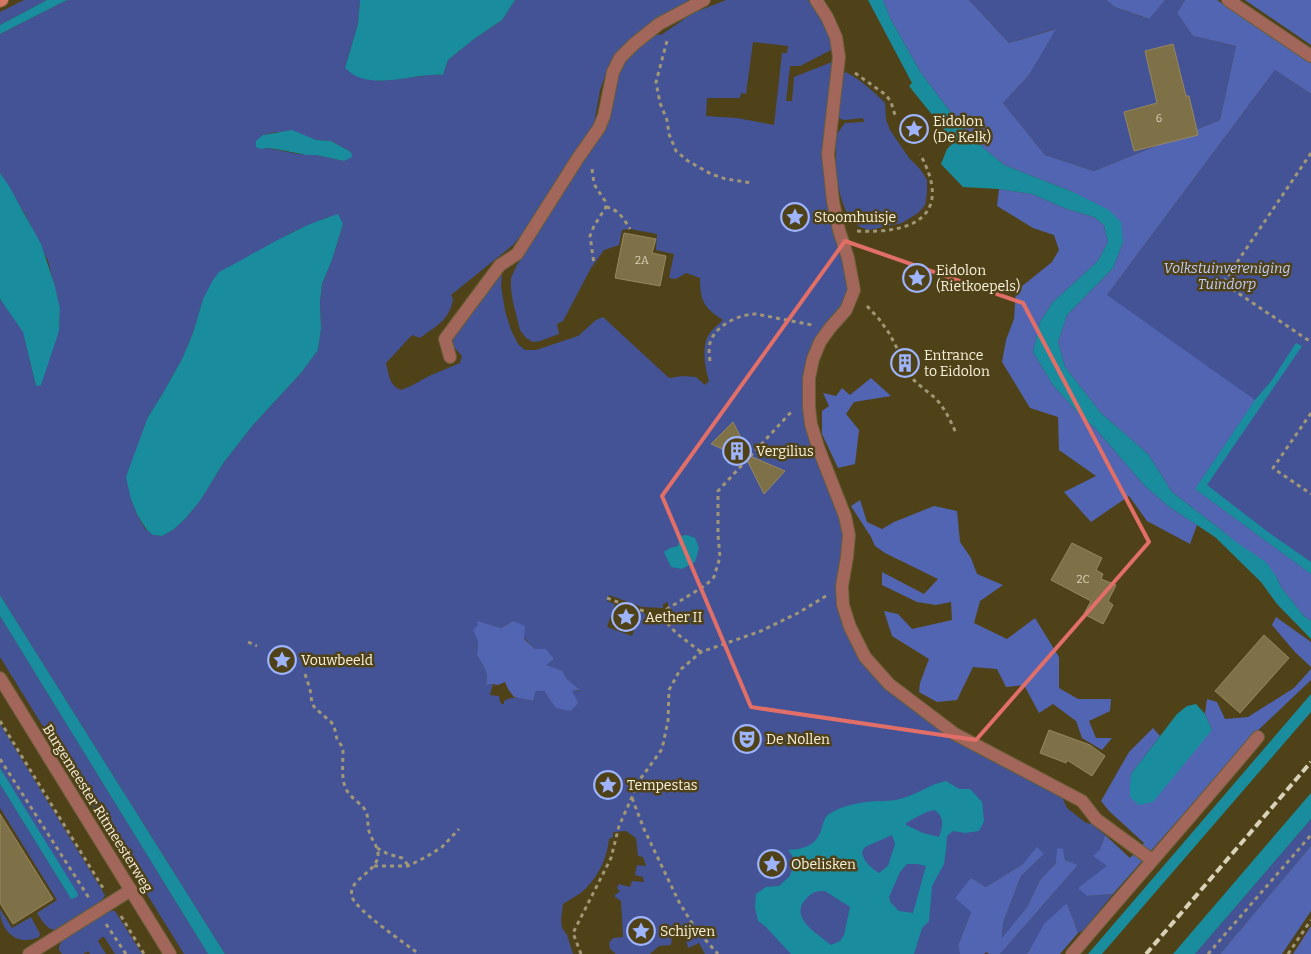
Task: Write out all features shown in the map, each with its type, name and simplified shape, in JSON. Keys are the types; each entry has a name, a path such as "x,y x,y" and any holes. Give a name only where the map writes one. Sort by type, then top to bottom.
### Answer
{"street":[{"path":"450,357 446,339 500,265 518,254 599,128 604,116 613,72 620,58 659,24 704,0"},
{"path":"816,0 828,17 836,37 839,57 828,154 833,201 839,230 848,258 854,290 846,310 820,342 813,359 809,378 809,393 811,424 845,516 849,535 842,586 843,605 850,627 866,657 889,684 955,734 1082,801 1096,819 1152,860"},
{"path":"1228,0 1311,56"},
{"name":"Burgemeester Ritmeesterweg","path":"0,678 170,954"},
{"path":"1072,954 1258,737"},
{"path":"29,954 131,890"}],"path":[{"path":"678,13 664,47 656,82 660,103 676,151 688,161 711,174 726,179 752,183"},
{"path":"839,57 860,77 886,95 891,102 894,115"},
{"path":"590,141 594,184 605,201 606,207 590,236 594,264"},
{"path":"1311,153 1223,283 1311,342"},
{"path":"839,230 871,232 902,228 921,219 928,211 932,198 932,182 920,154"},
{"path":"606,207 613,208 630,229"},
{"path":"854,290 869,310 879,319 900,354"},
{"path":"710,361 709,349 712,338 720,328 734,319 748,314 830,328"},
{"path":"908,373 948,414 956,433"},
{"path":"662,616 667,609 706,585 714,577 720,557 718,491 809,393"},
{"path":"1311,413 1273,468 1311,494"},
{"path":"582,954 573,933 611,858 619,826 636,785 662,749 668,721 668,690 680,670 701,652 761,631 798,613 842,586"},
{"path":"607,598 662,616 676,633 701,652"},
{"path":"248,642 257,646"},
{"path":"305,674 312,704 334,726 336,738 343,751 346,788 366,812 369,830 378,854 378,859 374,866 355,883 352,890 352,898 360,908 419,954"},
{"path":"0,721 144,954"},
{"path":"0,760 126,954"},
{"path":"632,797 644,829 679,902 695,928 718,954"},
{"path":"374,866 408,866 442,847 458,829"},
{"path":"1208,954 1311,835"},
{"path":"376,848 402,858 408,866"},
{"path":"1288,954 1311,920"}],"highlighted area":[{"path":"845,241 1023,303 1149,542 976,740 751,707 662,496"}],"green space":[{"path":"24,0 47,0 0,25 0,12"},
{"path":"67,0 360,0 358,24 345,68 378,81 443,75 448,60 502,20 515,0 693,0 627,43 606,73 600,90 594,124 528,227 513,245 451,295 453,299 449,313 441,322 420,338 412,335 386,363 392,382 401,390 460,363 462,356 452,345 454,337 502,273 501,286 505,311 518,344 525,350 536,350 578,336 596,320 603,317 669,378 696,377 705,385 709,381 706,371 705,343 710,333 723,320 711,312 704,303 700,278 686,273 676,279 669,278 674,254 656,250 657,234 630,229 622,230 619,245 604,250 591,268 563,321 557,324 559,334 540,341 533,342 526,338 520,330 513,302 511,278 517,265 582,161 624,61 654,34 661,35 693,13 726,0 808,0 827,29 833,49 800,66 790,66 786,101 792,101 794,77 832,62 825,155 848,290 805,393 844,531 844,553 853,642 942,731 979,754 1062,797 1067,808 1105,835 1100,850 1107,866 1087,896 1113,894 1084,930 1078,933 1067,903 1026,954 1000,954 1078,865 1065,860 1063,850 1056,863 1040,880 1027,907 1002,939 1003,923 1021,876 1042,856 1023,864 986,887 971,878 971,912 958,946 960,954 705,954 699,943 688,948 684,932 672,937 671,945 659,946 650,954 616,954 610,949 609,943 613,938 623,937 621,901 614,896 620,891 617,888 619,884 630,887 632,881 644,882 643,877 635,875 637,865 646,866 643,857 638,856 636,838 626,831 613,832 613,837 609,839 604,859 595,878 578,895 563,904 562,928 567,935 573,954 225,954 0,595 0,299 23,331 36,386 59,331 60,308 48,261 25,214 0,173 0,34","holes":["753,42 788,46 787,53 782,53 774,125 737,118 706,116 707,98 740,98 741,93 746,94","276,132 331,141 351,152 344,161 316,155 298,154 267,148 263,135","328,217 343,224 332,260 322,284 320,301 321,329 318,350 301,373 253,425 224,462 200,501 185,519 173,530 162,536 154,535 145,529 131,499 148,417 182,359 193,333 203,299 243,260 293,232","609,595 642,607 663,608 663,604 668,602 668,613 646,615 641,611 632,636 607,627 615,604 607,601","478,622 501,628 509,623 535,649 554,659 545,665 563,671 566,678 580,691 571,691 557,708 544,691 536,691 533,701 515,698 508,699 502,704 499,696 490,695 493,684 486,685 487,676 485,669 477,655"]},
{"path":"969,0 1106,0 1115,7 1148,19 1165,0 1185,0 1177,13 1193,36 1236,46 1220,120 1094,171 1045,155 1003,103 1029,75 1055,29 1009,43"},
{"name":"Volkstuinvereniging Tuindorp","path":"1275,70 1311,94 1311,574 1195,489 1107,295"},
{"path":"845,72 856,78 885,103 886,120 890,130 927,180 925,205 918,213 902,223 869,230 860,227 848,217 836,177 836,135 845,123 864,122 863,118 845,120 837,118 840,78"},
{"path":"0,616 208,954 184,954 0,657"},
{"path":"0,724 105,895 101,902 54,930 46,926 37,913 57,900 0,808 0,784 71,899 0,768"},
{"path":"1311,819 1311,846 1220,954 1195,954"},
{"path":"0,909 12,928 31,917 40,934 39,937 24,940 11,935 3,924"},
{"path":"109,911 115,911 142,954 115,954 104,937 102,937 98,941 106,954 90,954 88,951 83,954 62,954 59,946 62,941"}],"shaded area":[{"path":"47,0 67,0 0,34 0,25"},
{"path":"360,0 515,0 502,20 448,60 443,75 379,81 358,77 345,68 358,24"},
{"path":"868,0 883,0 890,18 921,73 968,135 1004,165 1073,192 1109,210 1121,222 1123,242 1113,268 1067,315 1058,342 1065,367 1101,413 1148,454 1172,492 1236,542 1266,562 1281,587 1304,616 1311,621 1311,639 1277,604 1261,582 1215,537 1168,506 1144,485 1096,429 1079,414 1053,385 1033,352 1040,322 1053,302 1098,261 1108,242 1104,225 1094,217 1067,209 1032,194 999,189 963,187 941,164 947,149 954,142 909,86 912,83"},
{"path":"883,0 969,0 1009,43 1056,29 1029,75 1003,103 1045,155 1094,171 1220,120 1236,46 1193,36 1177,13 1185,0 1217,0 1311,63 1311,94 1275,70 1107,295 1255,400 1195,489 1311,574 1311,621 1304,616 1281,587 1276,576 1172,492 1148,454 1101,413 1065,367 1058,342 1067,315 1113,268 1123,242 1073,192 1004,165 968,135 921,73 890,18"},
{"path":"1106,0 1165,0 1149,19 1115,7"},
{"path":"1245,0 1311,0 1311,45"},
{"path":"292,130 316,140 331,141 351,152 352,157 344,161 316,155 256,147 256,141 263,135"},
{"path":"0,173 41,244 60,308 59,331 41,385 36,386 23,332 0,299"},
{"path":"999,189 1032,194 1067,209 1094,217 1104,225 1108,242 1098,261 1053,302 1040,322 1033,352 1053,385 1079,414 1096,429 1144,485 1168,506 1197,525 1190,544 1147,521 1129,496 1091,522 1064,492 1096,476 1059,450 1058,417 1030,408 1002,362 1006,340 1014,319 1016,291 1052,262 1059,250 1054,235 1033,228 997,206"},
{"path":"338,214 343,224 332,260 322,284 320,301 321,329 318,350 301,373 253,425 224,462 200,501 185,519 173,530 162,536 153,535 146,529 137,514 126,477 148,417 182,359 193,333 203,299 213,280 219,272 277,240 322,219"},
{"path":"1296,343 1302,346 1207,485 1311,562 1311,574 1195,489"},
{"path":"871,378 891,396 854,402 846,414 859,430 855,464 838,468 822,434 822,411 829,406 823,393 836,396 842,388 850,395"},
{"path":"860,500 867,522 882,529 894,522 934,506 957,511 960,542 971,558 977,574 1003,585 980,601 974,623 1007,639 1035,618 1059,657 1059,688 1078,699 1111,699 1110,711 1089,721 1096,738 1112,738 1102,750 1082,738 1076,721 1053,704 1039,713 1024,685 1006,687 997,669 973,667 957,700 937,702 919,692 920,683 929,659 892,636 884,611 898,614 912,629 952,620 951,602 936,605 917,602 882,585 882,572 924,594 938,579 885,553 875,546 851,506"},
{"path":"687,535 695,538 699,548 695,562 682,569 671,567 664,552 678,546 680,536"},
{"path":"0,595 225,954 208,954 0,616"},
{"path":"1276,617 1311,642 1311,667 1295,652 1272,625"},
{"path":"477,621 501,628 513,621 525,626 524,639 535,649 546,649 554,659 546,665 563,671 566,678 580,690 572,691 578,703 571,711 556,708 544,691 536,691 533,701 514,697 505,682 498,685 486,685 487,676 477,655 478,641 473,630 478,625"},
{"path":"1311,669 1311,680 1251,737 1113,894 1087,896 1078,888 1107,866 1093,856 1100,850 1105,835 1130,858 1144,843 1109,811 1101,801 1129,752 1153,728 1160,736 1131,774 1212,730 1205,714 1207,699 1217,702 1225,719 1248,717 1294,688"},
{"path":"1311,694 1311,712 1102,954 1088,954"},
{"path":"1196,704 1205,714 1212,730 1153,802 1139,805 1130,797 1131,774 1177,714 1187,706"},
{"path":"0,768 78,894 77,897 71,899 0,784"},
{"path":"946,781 959,789 970,789 982,802 984,821 979,831 965,833 953,831 947,836 944,864 932,886 929,921 922,928 914,954 791,954 758,921 755,907 756,894 766,887 779,886 790,876 794,863 792,855 788,850 800,849 814,842 829,814 852,804 900,799","holes":["934,810 940,815 942,826 939,837 923,833 906,825 906,823","892,835 895,844 888,866 879,873 870,867 864,858 862,852 865,847","907,864 926,866 913,913 899,911 891,903 889,897 900,872","822,891 850,907 844,935 840,941 831,945 808,926 801,914 801,907 807,897 814,892"]},
{"path":"1311,793 1311,819 1195,954 1173,954"},
{"path":"1311,846 1311,911 1282,954 1220,954"},
{"path":"1037,847 1044,854 1021,876 1003,923 1002,938 1027,907 1040,880 1056,863 1057,848 1063,849 1065,860 1078,865 1000,954 989,954 986,952 984,954 960,954 958,946 971,912 955,898 971,878 986,887 1023,864"},
{"path":"1067,903 1078,933 1060,954 1026,954 1044,924"},
{"path":"1311,926 1311,954 1293,954"}],"building":[{"path":"1173,44 1186,96 1189,96 1198,135 1134,151 1124,112 1157,103 1145,51"},
{"path":"624,233 656,239 652,253 666,256 660,286 615,278"},
{"path":"733,422 750,456 785,471 764,494 747,460 711,444"},
{"path":"1072,543 1102,558 1096,570 1103,574 1101,579 1116,585 1108,601 1113,605 1103,624 1084,614 1091,601 1051,580"},
{"path":"1264,635 1289,658 1240,713 1215,691"},
{"path":"1049,730 1090,745 1105,756 1092,776 1067,760 1066,763 1040,753"},
{"path":"0,814 53,899 13,924 0,903"}],"railway":[{"path":"1146,954 1311,762"}],"place":[{"name":"Eidolon (De Kelk)","path":"914,129"},
{"name":"Stoomhuisje","path":"795,217"},
{"name":"Eidolon (Rietkoepels)","path":"917,278"},
{"name":"Entrance to Eidolon","path":"905,363"},
{"name":"Vergilius","path":"737,451"},
{"name":"Aether II","path":"626,617"},
{"name":"Vouwbeeld","path":"282,660"},
{"name":"De Nollen","path":"747,739"},
{"name":"Tempestas","path":"608,785"},
{"name":"Obelisken","path":"772,864"},
{"name":"Schijven","path":"641,931"}]}
